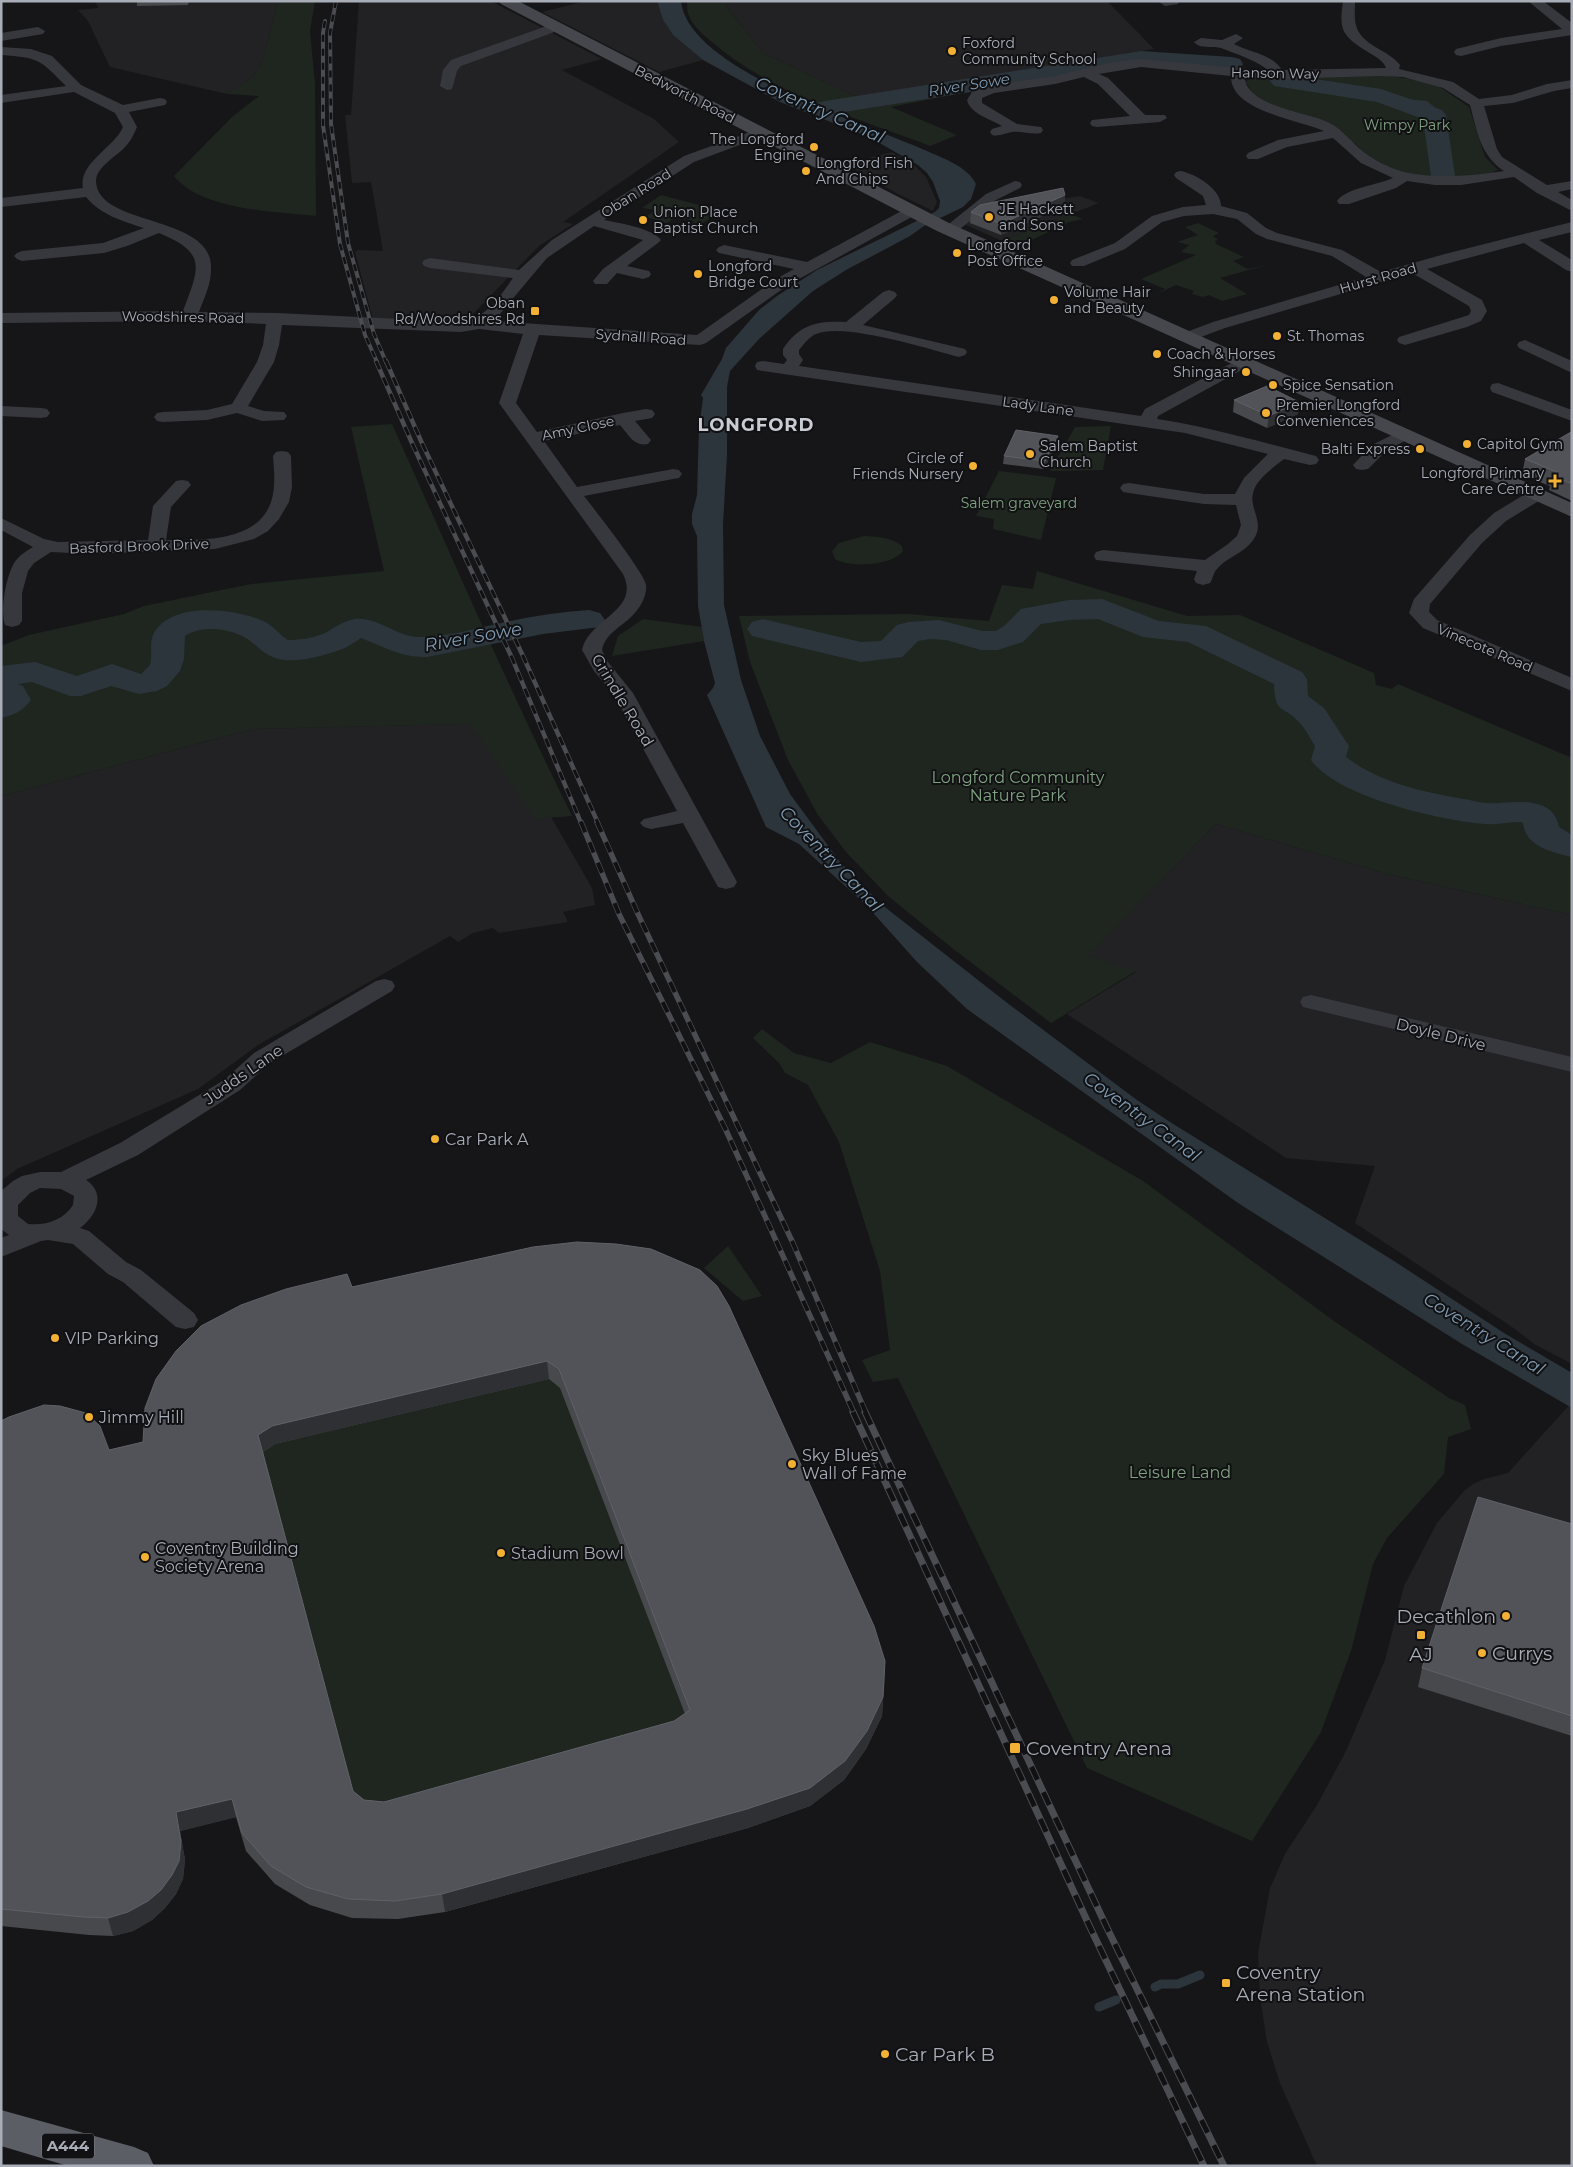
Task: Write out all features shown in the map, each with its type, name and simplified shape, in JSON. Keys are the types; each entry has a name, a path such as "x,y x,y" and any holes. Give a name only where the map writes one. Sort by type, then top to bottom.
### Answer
{"highway":[{"name":"A444","path":"1,2128 134,2166"}],"main road":[{"name":"Bedworth Road","path":"506,1 914,213 1572,511"}],"street":[{"path":"1349,1 1349,27 1352,33 1363,43 1385,56 1393,66 1392,72"},
{"path":"1534,1 1572,30"},
{"path":"448,86 450,70 456,63 555,27"},
{"path":"1461,52 1572,30"},
{"path":"1,38 38,31"},
{"path":"1464,37 1485,46"},
{"path":"1201,42 1230,41 1240,54 1268,62 1274,66 1278,75"},
{"path":"1,51 18,51 41,56 76,88 121,110 130,127 128,135 120,146 96,168 89,180 91,192 104,207 182,238 200,252 204,270 190,316"},
{"name":"Hanson Way","path":"1012,128 1004,120 987,113 975,105 974,100 977,95 991,89 1055,80 1112,66 1141,63 1238,74 1278,75 1392,72 1438,81 1476,102"},
{"path":"1087,73 1104,81 1141,119"},
{"path":"1238,74 1237,84 1239,88 1252,99 1269,108 1317,123 1336,133 1370,163 1405,176 1448,181 1483,178 1514,172"},
{"path":"1572,84 1552,87 1513,99 1476,102 1492,154 1514,172 1572,207"},
{"path":"1,99 76,88"},
{"path":"121,110 161,102"},
{"path":"1097,123 1160,118"},
{"name":"Hanson Way","path":"995,133 1012,128 1036,130"},
{"name":"Oban Road","path":"479,324 487,319 508,296 523,275 547,251 689,159 760,132"},
{"path":"1292,158 1260,153 1283,142 1336,133"},
{"path":"1181,175 1211,196 1214,205 1213,209"},
{"path":"1345,194 1360,194 1392,184 1405,176"},
{"path":"947,228 990,197 1015,185"},
{"path":"1542,190 1572,185"},
{"path":"1,203 91,192"},
{"path":"1078,263 1120,246 1157,220 1183,212 1213,209 1242,216 1261,231 1284,240 1315,246 1337,253 1379,278"},
{"name":"Sydnall Road","path":"366,323 461,328 479,324 496,328 700,340 774,287 808,267 914,213"},
{"path":"592,221 645,235 653,240 615,268 601,281"},
{"name":"Hurst Road","path":"1187,338 1219,325 1379,278 1572,227"},
{"path":"22,256 50,257 104,248 122,243 157,228"},
{"path":"1526,238 1572,267"},
{"path":"724,250 808,267"},
{"path":"430,263 523,275"},
{"path":"615,268 642,274"},
{"path":"1405,340 1461,324 1475,318 1479,311 1476,303 1414,268"},
{"path":"850,327 889,295"},
{"name":"Woodshires Road","path":"1,318 190,316 366,323"},
{"path":"238,408 255,382 264,362 271,345 272,330 277,318"},
{"path":"789,369 795,360 791,355 791,349 806,334 826,326 850,327 959,352"},
{"name":"Grindle Road","path":"533,330 506,400 507,403 632,574 637,585 634,599 624,615 595,641 592,652 602,669 623,694 726,882"},
{"path":"1526,345 1572,368"},
{"path":"1147,421 1151,413 1243,362"},
{"name":"Lady Lane","path":"763,366 1147,421 1219,435 1310,460"},
{"path":"1498,388 1570,414"},
{"path":"164,417 207,416 238,408 262,416 278,416"},
{"path":"1,411 41,413"},
{"name":"Amy Close","path":"533,438 646,414"},
{"name":"Amy Close","path":"623,418 642,440"},
{"path":"1362,465 1378,449 1402,435"},
{"path":"1104,556 1130,552 1205,573 1246,537 1250,524 1244,500 1247,487 1281,452"},
{"name":"Basford Brook Drive","path":"1,523 48,546 75,549 200,546 236,539 261,528 274,514 280,503 284,483 282,456"},
{"path":"573,493 673,474"},
{"path":"156,546 162,506 182,485"},
{"path":"1129,488 1147,497 1244,500"},
{"name":"Vinecote Road","path":"1536,495 1500,517 1474,541 1421,603 1419,613 1430,624 1572,685"},
{"path":"12,621 9,612 10,603 22,565 48,546"},
{"path":"651,823 689,815"},
{"name":"Judds Lane","path":"66,1180 129,1149 232,1085 262,1058 384,986"},
{"name":"Doyle Drive","path":"1310,1002 1572,1065"},
{"name":"Judds Lane","path":"85,1202 129,1149"},
{"path":"132,1276 131,1260 95,1229 85,1202 75,1184 66,1180 42,1179 31,1182 11,1194 3,1205 6,1221 13,1228 24,1232 80,1237 116,1268 132,1276 185,1320"},
{"path":"1,1248 9,1243 63,1228 74,1221 85,1202"}],"shaded area":[{"path":"94,1 278,1 262,62 252,78 227,94 110,67 88,21 78,10 99,8"},
{"path":"359,1 491,1 602,59 562,70 654,119 679,142 563,222 573,224 539,246 472,315 451,323 373,319 355,252 358,250 383,251 371,182 352,183 345,115 351,115"},
{"path":"586,1 657,1 663,20 673,35 703,60 659,72 542,12"},
{"name":"Foxford Community School","path":"729,1 1107,1 1154,49 1031,69 871,99 857,97 763,53 726,6"},
{"path":"892,152 916,167 926,177 937,202 933,211 896,193 845,164"},
{"path":"1080,196 1099,203 1002,241 964,224 964,220 1032,203"},
{"path":"497,723 592,888 595,905 563,912 568,922 499,933 493,928 473,933 458,942 450,936 258,1045 198,1089 17,1169 1,1181 1,796 253,729"},
{"path":"1216,824 1391,875 1572,915 1572,1364 1534,1344 1515,1329 1355,1223 1375,1166 1286,1158 1067,1014 1136,972 1087,956"},
{"path":"1572,1402 1572,2166 1317,2166 1280,2083 1267,2042 1260,1997 1258,1953 1270,1888 1285,1854 1317,1805 1346,1751 1385,1660 1404,1586 1437,1523 1464,1491 1473,1484 1508,1473"}],"green space":[{"path":"278,1 315,1 310,31 315,84 316,216 261,211 220,203 186,187 174,176 232,117 259,96 227,94 252,78 262,62"},
{"path":"687,1 729,1 726,6 763,53 857,97 871,99 1111,56 1114,63 891,107 957,135 930,146 816,103 761,76 736,60 699,31 688,14"},
{"name":"Wimpy Park","path":"1383,75 1416,80 1440,87 1469,107 1485,157 1498,170 1493,172 1495,174 1437,178 1410,175 1385,166 1369,157 1341,131 1262,101 1252,94 1246,82 1249,77"},
{"path":"661,195 722,211 698,226 691,224 694,221 676,217 667,223 645,217 656,210 642,208"},
{"path":"1070,214 1083,219 1069,222 1019,246 1002,241"},
{"path":"1198,223 1219,233 1213,236 1218,240 1215,241 1216,244 1244,257 1233,261 1248,269 1270,264 1220,278 1247,294 1222,301 1209,295 1203,297 1192,294 1194,291 1176,285 1155,295 1165,289 1141,279 1196,255 1181,252 1189,245 1177,242 1198,235 1185,227"},
{"path":"392,424 502,670 572,816 535,819 482,741 468,724 253,729 1,796 1,646 29,635 124,614 144,606 251,584 384,571 351,427"},
{"name":"Salem graveyard","path":"1111,426 1103,470 1050,471 1075,427"},
{"name":"Salem graveyard","path":"999,471 1056,478 1041,540 993,529 994,519 976,516"},
{"path":"864,536 893,541 902,546 903,551 890,560 871,564 850,564 835,559 832,551 839,543"},
{"name":"Longford Community Nature Park","path":"1037,571 1187,616 1240,615 1374,673 1376,685 1392,689 1398,684 1572,758 1572,915 1391,875 1216,824 1088,956 1136,971 1051,1023 952,948 888,896 846,852 818,815 788,760 750,662 739,616 908,614 989,621 1002,585 1033,589"},
{"path":"643,619 702,627 704,641 612,656 618,636"},
{"name":"Leisure Land","path":"762,1029 794,1053 831,1063 870,1042 947,1066 1143,1181 1334,1321 1449,1398 1465,1405 1471,1429 1448,1437 1444,1474 1387,1538 1373,1564 1351,1651 1321,1732 1252,1841 1087,1768 898,1378 873,1382 862,1360 890,1350 880,1271 839,1142 808,1085 785,1073 779,1063 753,1038"},
{"path":"728,1246 762,1296 743,1301 704,1268"},
{"name":"Stadium Bowl","path":"534,1265 874,1645 885,1679 882,1716 866,1749 844,1780 810,1806 748,1828 445,1912 310,1905 275,1884 246,1851 236,1817 149,1426"}],"water":[{"name":"Coventry Canal","path":"657,1 681,1 691,26 713,49 744,71 782,91 951,162 966,171 976,184 971,199 963,207 924,226 910,236 846,270 813,291 759,339 730,371 727,387 727,455 723,524 724,605 741,680 760,736 790,794 840,862 881,904 1006,1002 1137,1100 1394,1261 1504,1333 1572,1373 1572,1408 1462,1344 1238,1203 967,1009 917,962 867,906 799,844 766,827 707,695 715,683 704,641 698,606 697,536 692,524 692,514 697,495 699,429 703,398 701,395 722,359 726,348 759,310 817,270 935,212 939,208 940,201 933,182 918,165 869,137 780,102 703,60 673,35 663,20"},
{"path":"1407,99 1427,101 1442,113 1443,120 1435,127 1418,113"}],"building":[{"path":"1063,188 1065,195 1001,224 971,212 980,205"},
{"path":"1267,386 1299,402 1269,416 1234,400"},
{"name":"Salem Baptist Church","path":"1016,430 1058,436 1045,461 1004,456"},
{"path":"1571,432 1572,484 1552,475 1557,472 1525,459"},
{"name":"Stadium Bowl","path":"577,1242 616,1244 651,1249 700,1270 717,1286 729,1306 874,1626 885,1661 883,1697 867,1731 845,1761 810,1788 747,1809 442,1894 395,1901 348,1899 306,1887 271,1866 242,1833 232,1799 176,1812 181,1842 179,1861 161,1890 148,1901 128,1912 108,1918 1,1909 1,1421 44,1405 60,1406 86,1413 100,1426 109,1450 143,1442 145,1408 156,1379 176,1351 201,1326 241,1305 286,1289 347,1274 352,1287 533,1247","holes":["547,1361 559,1369 690,1710 674,1721 384,1802 364,1800 353,1791 258,1435 272,1426"]},
{"name":"Decathlon","path":"1478,1497 1572,1524 1572,1716 1422,1668"}],"waterway":[{"name":"River Sowe","path":"825,108 1141,58 1179,59 1232,64"},
{"name":"River Sowe","path":"1282,81 1381,96 1434,115 1443,176"},
{"name":"River Sowe","path":"763,629 861,652 890,650 908,632 930,629 939,629 981,641 998,641 1012,636 1032,616 1069,610 1102,609 1154,630 1195,633 1290,679 1291,700 1312,715 1332,746 1328,760 1357,780 1390,793 1442,806 1486,814 1516,811 1529,813 1535,815 1540,820 1542,832 1560,843 1572,846"},
{"name":"River Sowe","path":"1,676 35,672 70,686 81,686 112,674 133,683 145,684 156,679 164,671 168,659 167,642 172,630 179,625 196,620 221,621 243,625 255,630 277,648 286,650 322,645 354,629 369,630 406,646 420,647 447,644 543,624 589,620"},
{"name":"River Sowe","path":"1,689 11,693 14,700 1,708"},
{"path":"1155,1987 1161,1984 1178,1984 1200,1975"},
{"path":"1099,2007 1116,2000"}],"railway":[{"path":"336,1 330,33 331,124 348,243 374,334 386,362"},
{"path":"325,21 323,33 323,125 340,244 365,335 377,362"},
{"path":"376,361 512,658 581,823"},
{"path":"386,361 421,441 523,656 598,823"},
{"path":"581,822 619,914 725,1128 854,1413"},
{"path":"597,822 638,914 792,1241 866,1413"},
{"path":"853,1412 1089,1925 1204,2166"},
{"path":"865,1412 1108,1930 1224,2166"}],"place":[{"name":"Foxford Community School","path":"952,51"},
{"name":"The Longford Engine","path":"814,147"},
{"name":"Longford Fish And Chips","path":"806,171"},
{"name":"JE Hackett and Sons","path":"989,217"},
{"name":"Union Place Baptist Church","path":"643,220"},
{"name":"Longford Post Office","path":"957,253"},
{"name":"Longford Bridge Court","path":"698,274"},
{"name":"Volume Hair and Beauty","path":"1054,300"},
{"name":"Oban Rd/Woodshires Rd","path":"535,311"},
{"name":"St. Thomas","path":"1277,336"},
{"name":"Coach & Horses","path":"1157,354"},
{"name":"Shingaar","path":"1246,372"},
{"name":"Spice Sensation","path":"1273,385"},
{"name":"Premier Longford Conveniences","path":"1266,413"},
{"name":"Capitol Gym","path":"1467,444"},
{"name":"Balti Express","path":"1420,449"},
{"name":"Salem Baptist Church","path":"1030,454"},
{"name":"Circle of Friends Nursery","path":"973,466"},
{"name":"Longford Primary Care Centre","path":"1555,481"},
{"name":"Car Park A","path":"435,1139"},
{"name":"VIP Parking","path":"55,1338"},
{"name":"Jimmy Hill","path":"89,1417"},
{"name":"Sky Blues Wall of Fame","path":"792,1464"},
{"name":"Stadium Bowl","path":"501,1553"},
{"name":"Coventry Building Society Arena","path":"145,1557"},
{"name":"Decathlon","path":"1506,1616"},
{"name":"AJ","path":"1421,1635"},
{"name":"Currys","path":"1482,1653"},
{"name":"Coventry Arena","path":"1015,1748"},
{"name":"Coventry Arena Station","path":"1226,1983"},
{"name":"Car Park B","path":"885,2054"}],"district":[{"name":"LONGFORD","path":"756,425"}]}
